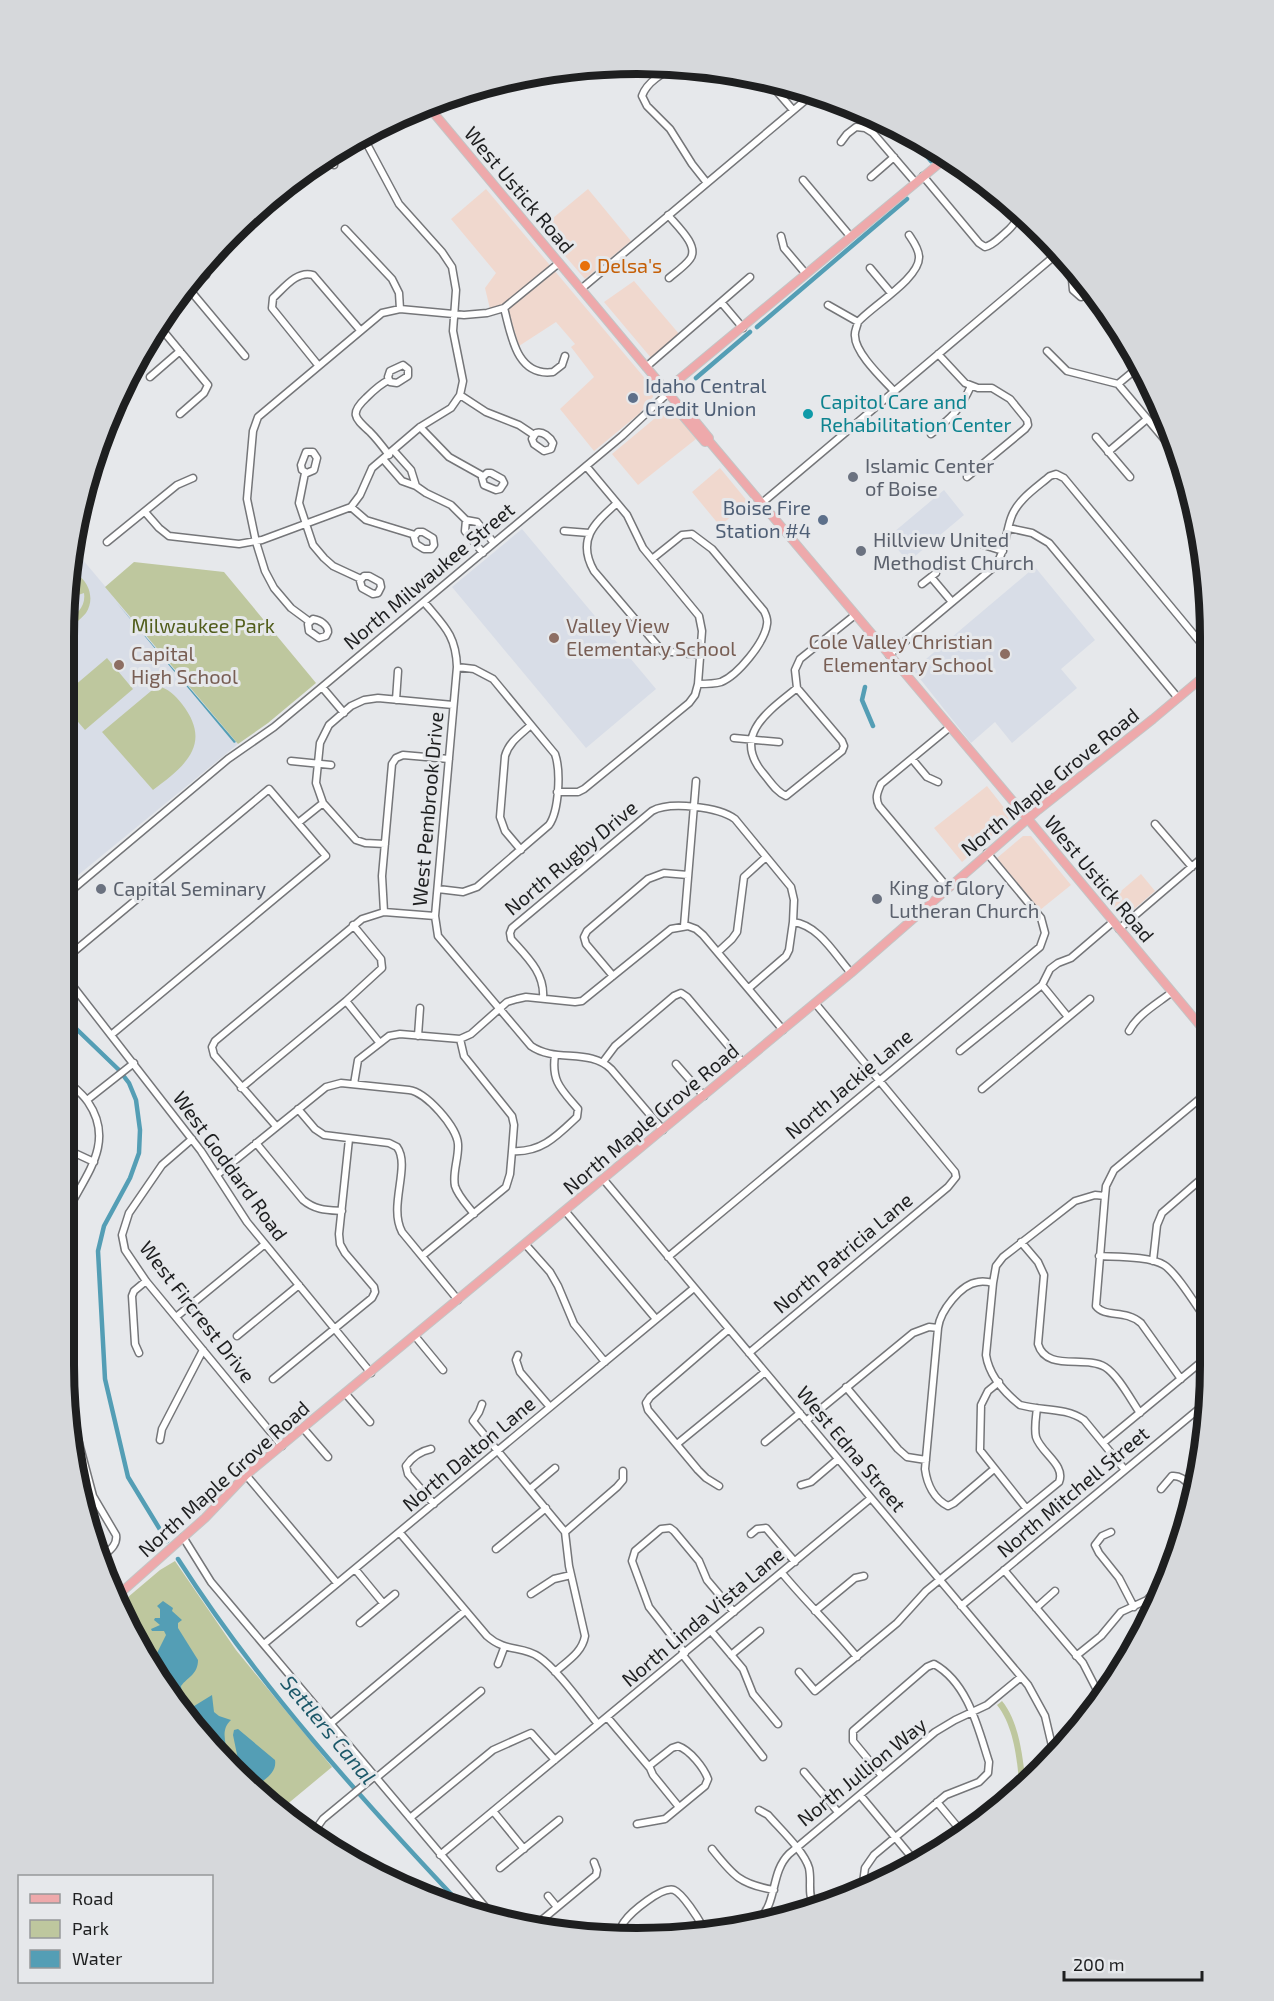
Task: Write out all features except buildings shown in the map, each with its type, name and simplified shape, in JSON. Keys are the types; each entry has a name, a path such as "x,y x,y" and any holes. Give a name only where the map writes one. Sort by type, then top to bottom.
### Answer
{"main road":[{"name":"West Ustick Road","path":"433,112 679,406 682,405 709,438 709,441 1200,1026"},
{"name":"North Milwaukee Street","path":"668,393 677,381 940,162"},
{"name":"North Maple Grove Road","path":"122,1592 213,1511 246,1475 851,974 987,853 1200,680"}],"street":[{"path":"661,75 644,89 642,96 647,106 670,129 707,183"},
{"path":"777,91 793,110"},
{"path":"581,289 805,99"},
{"path":"841,142 856,127 865,128 873,133 915,182"},
{"path":"145,512 159,528 170,536 238,544 256,542 305,525 351,507 360,495 372,468 420,427 445,413 460,395 463,373 453,337 456,284 449,262 399,204 365,144"},
{"path":"871,177 894,158"},
{"path":"923,176 979,243 985,247 991,245 1016,224 1017,221"},
{"path":"803,180 850,236"},
{"path":"668,215 693,247 690,260 669,278"},
{"path":"345,229 392,279 399,293 400,309"},
{"path":"894,391 861,352 854,334 858,322 910,277 917,267 920,257 909,235"},
{"path":"781,236 784,248 806,274"},
{"path":"762,503 1053,257"},
{"path":"310,622 291,608 274,588 262,565 247,499 255,422 262,412 382,313 400,309 475,315 504,308 559,263"},
{"path":"870,268 891,293"},
{"path":"318,365 272,308 273,298 302,274 313,275 360,330"},
{"path":"646,367 750,277"},
{"path":"1072,279 1073,290 1081,297 1085,295"},
{"path":"192,292 245,356"},
{"path":"721,302 743,327"},
{"path":"828,304 858,322"},
{"path":"504,308 518,356 525,363 543,371 553,372 562,365 565,356"},
{"path":"163,331 206,382 208,388 180,414"},
{"path":"150,377 180,351"},
{"path":"1047,351 1067,371 1118,384 1163,435"},
{"path":"938,354 959,379 971,386 992,388 1001,392 1010,399 1028,424 1025,429 967,477"},
{"path":"1118,384 1133,371"},
{"path":"389,380 358,406 356,411 358,422 373,435 389,455 402,481 451,505 466,520 477,522 494,543"},
{"path":"932,434 955,415 971,386"},
{"name":"North Milwaukee Street","path":"74,888 239,750 274,727 483,553 633,426 668,393"},
{"path":"460,395 490,415 519,425 534,435"},
{"path":"1108,452 1147,419"},
{"path":"420,427 449,457 483,476"},
{"path":"1096,437 1130,477"},
{"path":"389,455 411,470 416,486"},
{"path":"558,792 578,792 589,786 689,703 695,695 698,684 702,631 699,616 643,548 627,516 586,466"},
{"path":"305,473 299,503 313,545 338,569 361,579"},
{"path":"889,655 994,567 1003,551 1016,508 1050,476 1056,474 1064,478 1200,643"},
{"path":"107,542 177,485 194,478"},
{"path":"617,503 595,523 590,533 589,563 657,646 668,652 700,655"},
{"path":"351,507 366,520 415,535"},
{"path":"466,520 465,531 483,553"},
{"path":"1009,528 1032,533 1049,543 1178,698"},
{"path":"564,531 590,533"},
{"path":"652,559 682,535 692,534 712,549 764,611 768,621 767,628 747,663 720,682 698,684"},
{"path":"974,542 1003,551"},
{"path":"922,584 933,575 952,602"},
{"name":"West Pembrook Drive","path":"424,602 450,633 456,650 457,667 435,916 436,930 442,942 531,1046 541,1052 590,1058 603,1062"},
{"path":"797,688 762,716 756,726 753,740 754,757 759,768 780,793 786,796 842,751 844,746 797,688 795,670 800,659 855,615"},
{"path":"438,889 471,891 545,829 552,821 558,792 558,762 555,754 493,679 474,669 457,667"},
{"path":"396,700 398,671"},
{"path":"322,687 344,712"},
{"path":"385,844 364,843 356,840 323,803 316,783 320,743 329,725 344,712 364,700 378,698 453,705"},
{"path":"521,850 505,831 500,813 507,748 531,725"},
{"path":"948,888 876,800 881,784 950,727"},
{"path":"734,738 779,741"},
{"path":"384,912 382,876 392,764 396,758 403,755 448,759"},
{"path":"912,759 927,777 938,782"},
{"path":"291,761 332,765"},
{"path":"684,926 696,780"},
{"path":"74,952 269,789 326,856 111,1035"},
{"path":"298,823 323,803"},
{"name":"North Rugby Drive","path":"543,998 543,981 538,971 511,939 512,928 652,811 669,806 727,813 735,819 766,856 793,892 793,922 789,950 786,956 749,988"},
{"path":"1155,824 1192,867"},
{"path":"1162,831 1169,825"},
{"name":"North Jackie Lane","path":"668,1257 1040,947 1045,933 1041,918 987,853"},
{"path":"718,952 737,932 744,878 766,856"},
{"path":"960,1050 1042,985 1050,969 1071,958 1200,860"},
{"path":"613,976 586,944 584,937 587,931 648,879 664,873 688,875"},
{"path":"276,1126 214,1055 212,1047 215,1041 362,919 384,912 435,916"},
{"path":"793,922 814,929 851,974"},
{"path":"241,1088 379,973 383,964 381,959 353,925"},
{"path":"354,1084 357,1062 379,1042 395,1034 460,1039 471,1034 507,1002 526,997 582,1001 667,932 684,926 700,932 783,1030"},
{"path":"1042,985 1068,1017"},
{"name":"West Goddard Road","path":"74,988 192,1139 247,1222 371,1373"},
{"path":"1130,1032 1133,1023 1141,1015 1172,992"},
{"path":"663,1130 603,1062 615,1046 674,996 681,993 687,997 743,1063"},
{"path":"982,1089 1090,999"},
{"path":"346,1001 379,1042"},
{"path":"815,1003 879,1081"},
{"path":"418,1036 420,1008"},
{"path":"422,1256 474,1214 506,1186 509,1180 514,1125 512,1116 464,1056 460,1039"},
{"path":"512,1151 529,1151 541,1147 578,1116 578,1109 555,1079 555,1055"},
{"path":"87,1100 134,1063"},
{"path":"676,1064 704,1096"},
{"name":"North Patricia Lane","path":"749,1353 948,1187 956,1177 955,1172 879,1081"},
{"path":"217,1175 326,1087 341,1083 414,1090 427,1098 455,1133 458,1147 455,1186 474,1214"},
{"path":"74,1088 87,1100 100,1131 99,1150 74,1196"},
{"path":"1180,1379 1141,1323 1125,1314 1097,1309 1095,1303 1106,1186 1114,1170 1200,1099"},
{"path":"298,1109 319,1133 327,1137 389,1143 400,1150 402,1159 396,1213 397,1224 458,1300"},
{"name":"West Fircrest Drive","path":"192,1139 162,1165 125,1220 122,1234 125,1250 146,1281 282,1446"},
{"path":"273,1379 372,1298 375,1292 374,1287 340,1244 349,1139"},
{"path":"256,1143 311,1207 342,1211"},
{"path":"74,1153 94,1162"},
{"name":"West Edna Street","path":"603,1180 1021,1677 1046,1716 1052,1745"},
{"path":"1153,1261 1159,1218 1166,1209 1200,1180"},
{"path":"1105,1196 1095,1195 1075,1201 1000,1261 994,1273 986,1355 988,1365 999,1382 1020,1405 1076,1414 1084,1420 1125,1470"},
{"path":"566,1212 656,1319"},
{"path":"1022,1242 1038,1262 1044,1275 1038,1344 1040,1350 1045,1357 1052,1359 1094,1363 1105,1367 1113,1374 1140,1413"},
{"path":"176,1317 265,1244"},
{"path":"526,1245 550,1272 574,1324 605,1362"},
{"path":"1099,1256 1153,1261 1164,1265 1172,1272 1200,1311"},
{"path":"138,1353 135,1344 132,1296 134,1291 146,1281"},
{"path":"993,1283 978,1282 968,1287 942,1311 938,1328 926,1460 927,1480 942,1503 948,1506 994,1469"},
{"path":"237,1336 299,1285"},
{"name":"North Dalton Lane","path":"264,1644 694,1288"},
{"path":"806,1420 913,1333 929,1327 938,1328"},
{"path":"720,1486 706,1478 648,1410 646,1403 650,1397 729,1329"},
{"path":"416,1336 443,1370"},
{"path":"160,1440 162,1429 203,1350"},
{"path":"518,1354 516,1360 520,1372 550,1407"},
{"path":"1103,1443 1200,1363"},
{"path":"677,1444 765,1372"},
{"path":"999,1382 988,1391 981,1405 980,1450 1026,1508"},
{"path":"846,1387 898,1449 907,1457 926,1460"},
{"path":"345,1393 370,1422"},
{"path":"482,1404 473,1421 565,1532 584,1628 583,1646 555,1672"},
{"path":"799,1672 815,1691 897,1623 926,1591 1059,1482 1062,1476 1060,1470 1041,1448 1036,1438 1037,1408"},
{"name":"North Mitchell Street","path":"961,1606 1198,1409"},
{"path":"765,1442 800,1413"},
{"path":"303,1428 328,1457"},
{"path":"79,1442 93,1496 116,1535 115,1546 106,1554"},
{"path":"430,1449 420,1453 406,1466 408,1474 434,1504"},
{"path":"801,1485 811,1482 838,1459"},
{"path":"530,1489 555,1468"},
{"path":"565,1532 617,1487 623,1480 623,1471"},
{"path":"246,1475 337,1584"},
{"path":"1161,1489 1172,1476 1183,1478 1188,1484"},
{"name":"North Linda Vista Lane","path":"440,1854 872,1498"},
{"path":"496,1549 546,1508"},
{"path":"734,1612 707,1580 699,1561 670,1528 661,1529 635,1551 632,1561 649,1607 763,1757"},
{"path":"751,1534 757,1529 766,1528 795,1562"},
{"path":"1111,1532 1102,1536 1095,1545 1098,1553 1119,1578 1134,1607"},
{"path":"400,1533 486,1636 504,1648 538,1656 555,1672 598,1724"},
{"path":"183,1537 205,1574 484,1906"},
{"path":"355,1569 383,1603"},
{"path":"1004,1570 1076,1656 1097,1689"},
{"path":"782,1573 857,1656"},
{"path":"531,1594 555,1580 572,1575"},
{"path":"815,1611 855,1578 864,1576"},
{"path":"1036,1608 1055,1592"},
{"path":"360,1623 394,1594"},
{"path":"1076,1656 1101,1636 1117,1616 1150,1597"},
{"path":"330,1724 465,1611"},
{"path":"711,1631 743,1669 753,1694 778,1724"},
{"path":"731,1655 760,1631"},
{"path":"498,1664 504,1648"},
{"path":"863,1880 865,1868 869,1861 895,1838 952,1791 979,1782 986,1777 989,1770 989,1762 973,1712 966,1698 941,1668 934,1664 927,1667 855,1728 852,1734 853,1741 882,1776"},
{"name":"North Jullion Way","path":"765,1913 774,1890 780,1865 796,1848 944,1726 994,1700 1021,1677"},
{"path":"317,1828 323,1819 360,1788 482,1691"},
{"path":"607,1717 679,1807"},
{"path":"410,1818 493,1750 531,1733 555,1760"},
{"path":"637,1824 665,1818 705,1786 708,1779 681,1746 672,1748 649,1767"},
{"path":"804,1772 838,1812"},
{"path":"860,1795 911,1856"},
{"path":"937,1802 959,1826"},
{"path":"759,1810 768,1815 806,1861 809,1869 808,1890 812,1900"},
{"path":"493,1812 524,1849"},
{"path":"500,1868 559,1820"},
{"path":"712,1849 732,1873 745,1883 774,1890"},
{"path":"542,1920 596,1875 594,1862"},
{"path":"622,1927 629,1917 658,1893 668,1890 678,1893 701,1924"},
{"path":"548,1896 557,1907"}],"shaded area":[{"path":"486,189 653,388 653,397 639,414 594,451 560,409 594,377 571,347 575,344 556,322 519,346 506,303 490,309 485,288 496,273 451,219"},
{"path":"588,189 631,241 585,279 541,228"},
{"path":"634,281 680,335 652,359 604,302"},
{"path":"666,409 671,409 696,439 638,485 612,454"},
{"path":"720,468 748,502 720,526 692,492"},
{"path":"944,490 964,515 908,562 888,537"},
{"name":"Valley View Elementary School","path":"522,529 656,689 586,748 452,587"},
{"name":"Capital High School","path":"79,556 238,744 74,878 74,637"},
{"name":"Cole Valley Christian Elementary School","path":"1035,567 1095,640 1061,669 1077,688 1012,743 995,722 971,743 913,670"},
{"path":"987,786 1009,814 1008,822 962,862 934,828"},
{"path":"1023,836 1031,836 1071,885 1040,910 997,858"},
{"path":"1141,874 1155,891 1124,918 1108,902"}],"green space":[{"name":"Milwaukee Park","path":"134,562 224,572 316,683 268,723 238,744 105,587"},
{"path":"77,575 85,581 90,600 86,613 74,624 75,615 84,602 84,593 75,596"},
{"path":"107,658 133,689 85,730 74,717 74,686"},
{"path":"157,686 171,692 182,704 191,718 195,731 195,742 184,763 153,790 102,732"},
{"path":"175,1561 236,1650 332,1767 286,1805 265,1788 213,1736 168,1677 149,1646 125,1599 160,1570"},
{"path":"1002,1701 1016,1727 1025,1772 1019,1778 1010,1732 997,1705"}],"water":[{"path":"116,602 236,742 234,743"},
{"path":"163,1601 173,1608 172,1611 182,1620 178,1623 178,1628 198,1660 194,1672 181,1686 182,1696 155,1656 166,1635 164,1631 152,1631 151,1629 160,1625 154,1620 160,1618 160,1609 157,1606"},
{"path":"212,1695 214,1712 231,1720 225,1732 227,1750 213,1736 191,1708"},
{"path":"238,1729 275,1760 273,1772 260,1783 238,1761 234,1730"}],"waterway":[{"path":"923,152 931,161"},
{"path":"757,327 907,199"},
{"path":"696,378 750,332"},
{"path":"865,687 862,700 873,726"},
{"name":"Settlers Canal","path":"74,1027 119,1070 129,1083 136,1100 140,1130 139,1153 130,1178 104,1226 98,1251 105,1379 128,1477 167,1541"},
{"name":"Settlers Canal","path":"178,1559 243,1652 278,1697 351,1784 454,1897"}],"place":[{"name":"Delsa's","path":"585,266"},
{"name":"Idaho Central Credit Union","path":"633,398"},
{"name":"Capitol Care and Rehabilitation Center","path":"808,414"},
{"name":"Islamic Center of Boise","path":"853,477"},
{"name":"Boise Fire Station #4","path":"823,520"},
{"name":"Hillview United Methodist Church","path":"861,551"},
{"name":"Valley View Elementary School","path":"554,638"},
{"name":"Cole Valley Christian Elementary School","path":"1005,654"},
{"name":"Capital High School","path":"119,665"},
{"name":"Capital Seminary","path":"101,889"},
{"name":"King of Glory Lutheran Church","path":"877,899"}]}
